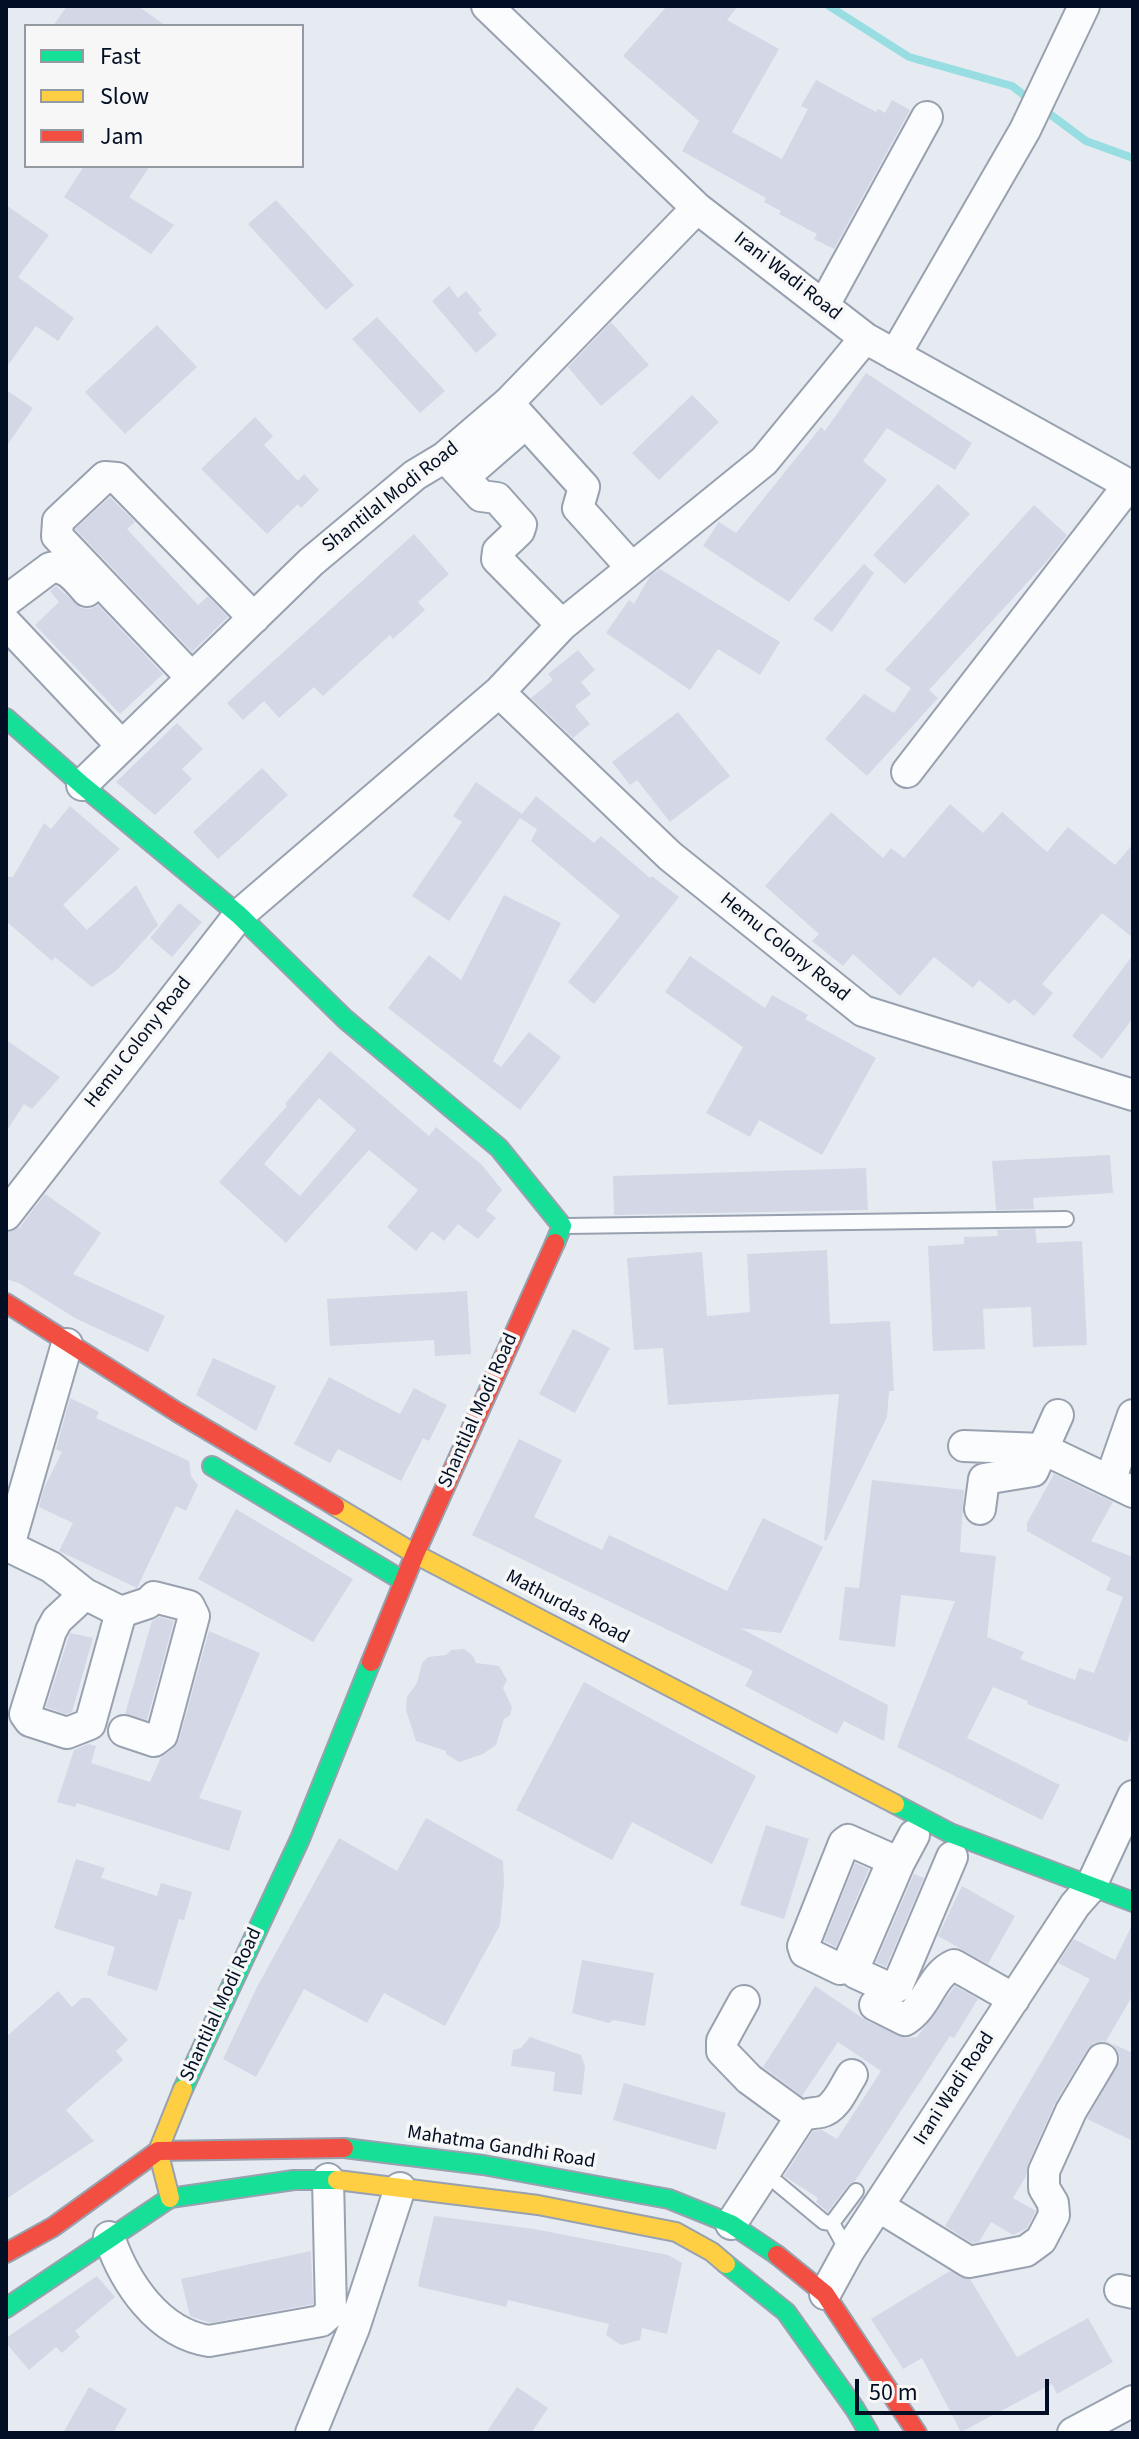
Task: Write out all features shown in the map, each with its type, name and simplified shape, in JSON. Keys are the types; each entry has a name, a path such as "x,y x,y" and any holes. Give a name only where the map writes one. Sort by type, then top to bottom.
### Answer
{"street":[{"name":"Irani Wadi Road","path":"487,6 697,208 865,338 1130,486"},
{"path":"895,355 1025,130 1084,6"},
{"path":"824,305 927,117"},
{"name":"Shantilal Modi Road","path":"82,785 115,738 250,613 415,475 454,467 517,413 697,208"},
{"name":"Hemu Colony Road","path":"6,1215 239,915 499,692 562,625 764,461 865,338"},
{"path":"517,413 584,487 578,508 631,567"},
{"path":"454,467 481,496 497,498 521,525 519,531 498,551 497,559 562,625"},
{"path":"180,678 57,536 58,521 105,477 117,478 250,613"},
{"path":"907,772 1130,486"},
{"path":"6,601 56,566 69,572 180,678"},
{"path":"6,623 115,738"},
{"name":"Hemu Colony Road","path":"499,692 670,856 863,1011 1133,1095"},
{"path":"6,718 239,915 345,1019 499,1148 562,1226"},
{"name":"Shantilal Modi Road","path":"158,2151 186,2082 300,1839 412,1585 415,1554 562,1226"},
{"name":"Mathurdas Road","path":"6,1303 61,1361 415,1554 1079,1900 1133,1902"},
{"path":"61,1361 10,1542 14,1549 51,1567 85,1594 121,1612 148,1603 154,1597 189,1606 194,1616 162,1735 154,1741 124,1731"},
{"path":"980,1509 984,1479 1033,1471 1058,1415"},
{"path":"964,1446 1043,1449 1121,1486 1133,1415"},
{"path":"201,1459 295,1518 412,1585"},
{"path":"85,1594 57,1620 51,1631 25,1714 30,1721 67,1733 90,1724 121,1612"},
{"path":"1079,1900 1133,1796"},
{"path":"893,1860 929,1843 931,1928"},
{"name":"Irani Wadi Road","path":"825,2294 848,2252 867,2198 1014,1999 1079,1900"},
{"path":"875,2005 905,2020 914,2015 944,1969 954,1965 1014,1999"},
{"path":"744,2001 722,2041 722,2051 749,2079 801,2117"},
{"path":"867,2198 969,2262 1026,2251 1041,2240 1054,2215 1053,2203 1044,2188 1044,2171 1071,2111 1102,2059"},
{"path":"731,2224 801,2117 830,2108 852,2075"},
{"name":"Mahatma Gandhi Road","path":"158,2151 355,2148 483,2165 669,2199 731,2224 781,2257 825,2294 917,2433"},
{"path":"6,2253 53,2227 158,2151 170,2198"},
{"path":"109,2237 119,2265 149,2309 192,2338 209,2341 321,2321 331,2312 328,2179"},
{"path":"6,2308 170,2198 294,2180 328,2179 538,2205 676,2232 712,2252 786,2312 869,2433"},
{"path":"311,2433 354,2328 400,2188"},
{"path":"1073,2433 1133,2401"}],"lane":[{"path":"562,1226 1066,1219"},
{"path":"777,2183 824,2222 832,2223 867,2198"},
{"path":"832,2223 848,2252"}],"building":[{"path":"67,6 138,6 163,24 54,24"},
{"path":"667,6 738,6 727,20 779,49 732,132 782,159 808,109 801,106 816,80 876,112 878,109 885,113 892,100 910,110 834,249 814,239 817,234 779,214 781,211 764,202 766,198 682,151 699,121 623,56"},
{"path":"83,168 149,168 129,197 174,225 151,254 64,197"},
{"path":"276,200 354,285 326,310 248,224"},
{"path":"6,205 49,235 18,277 74,318 58,341 36,326 6,368"},
{"path":"449,286 458,298 466,291 482,310 478,313 497,335 476,353 432,301"},
{"path":"377,317 445,391 420,413 352,339"},
{"path":"611,322 649,365 601,406 568,367"},
{"path":"157,325 197,367 125,434 85,392"},
{"path":"866,373 972,443 955,470 887,428 863,461 887,480 789,602 703,546 719,522 736,533 821,427 825,431"},
{"path":"6,390 33,408 6,447"},
{"path":"692,395 719,422 659,480 632,453"},
{"path":"255,417 273,436 264,445 298,481 304,474 319,490 301,508 298,504 267,534 201,469"},
{"path":"938,484 970,514 905,584 873,555"},
{"path":"110,497 135,522 127,529 198,605 208,596 228,617 192,652 75,529"},
{"path":"1034,505 1067,535 929,690 938,698 867,776 825,739 864,694 894,713 911,688 885,670"},
{"path":"414,534 449,574 418,602 425,610 393,639 390,635 323,696 314,687 279,718 264,701 243,720 227,703"},
{"path":"864,564 874,573 832,632 813,619"},
{"path":"660,569 780,642 760,675 718,649 690,690 606,633 629,600 634,604 650,576"},
{"path":"56,586 81,608 90,609 98,605 163,674 120,714 35,625 59,602 50,591"},
{"path":"578,650 595,670 581,682 591,694 575,706 590,724 573,738 531,698 553,680 548,674"},
{"path":"678,712 730,776 670,822 637,780 630,785 612,762"},
{"path":"177,723 203,749 182,769 192,779 155,815 116,782"},
{"path":"262,768 288,795 218,859 193,832"},
{"path":"476,782 522,814 536,796 594,843 601,836 650,878 652,876 679,897 594,1004 568,982 620,916 531,841 537,829 520,818 449,921 412,896 462,822 453,816"},
{"path":"950,804 983,833 1002,812 1047,852 1068,827 1115,865 1133,844 1133,938 1102,913 1042,984 1053,993 1034,1016 1014,999 1009,1004 979,980 973,988 934,957 900,996 853,954 843,966 812,941 819,934 765,886 831,812 883,858 891,848 904,858"},
{"path":"70,806 120,849 63,905 87,930 136,885 158,925 116,971 92,987 55,957 52,961 6,921 6,877 13,877 44,823 51,829"},
{"path":"504,895 561,923 493,1061 501,1067 529,1032 561,1057 520,1110 388,1008 429,955 461,980"},
{"path":"179,903 202,922 172,957 150,938"},
{"path":"1133,955 1133,1018 1102,1059 1072,1036"},
{"path":"690,956 765,1008 772,995 808,1015 805,1019 876,1058 822,1155 759,1120 750,1137 706,1113 743,1047 665,992"},
{"path":"6,1040 60,1077 32,1109 24,1104 6,1132"},
{"path":"330,1051 429,1136 436,1127 482,1165 502,1190 486,1210 496,1218 478,1239 458,1224 444,1241 432,1231 416,1251 387,1227 418,1190 369,1150 286,1243 219,1182 287,1106 285,1104","holes":["319,1098 356,1130 300,1196 264,1164"]},
{"path":"1110,1155 1113,1193 1033,1198 1034,1209 996,1210 992,1161"},
{"path":"866,1168 868,1210 614,1215 613,1176"},
{"path":"45,1194 101,1233 73,1274 165,1316 148,1352 75,1318 19,1283 6,1279 6,1233 20,1227"},
{"path":"1035,1229 1037,1243 1082,1241 1087,1345 1033,1347 1031,1307 983,1309 985,1349 933,1351 928,1246 964,1244 964,1237 998,1236 997,1230"},
{"path":"827,1250 830,1324 890,1321 894,1391 889,1391 887,1417 826,1541 839,1394 668,1405 663,1348 634,1350 627,1258 702,1252 707,1316 750,1312 747,1254"},
{"path":"467,1291 471,1354 435,1356 434,1340 330,1346 327,1299"},
{"path":"573,1329 610,1348 575,1413 539,1394"},
{"path":"213,1358 276,1386 256,1431 196,1395"},
{"path":"329,1377 400,1414 414,1388 447,1405 429,1441 423,1438 401,1481 338,1449 330,1463 294,1444"},
{"path":"70,1398 99,1412 96,1418 189,1461 191,1476 198,1485 186,1511 176,1506 137,1588 59,1551 73,1523 39,1507 44,1488 62,1452 56,1449"},
{"path":"519,1439 562,1460 534,1517 602,1550 609,1535 727,1591 763,1518 823,1547 781,1633 740,1628 888,1705 884,1741 844,1721 837,1734 745,1686 753,1671 472,1535"},
{"path":"1054,1474 1113,1502 1091,1541 1133,1557 1133,1725 1127,1742 1027,1704 1028,1701 993,1687 967,1738 1060,1785 1042,1820 897,1747 955,1601 901,1595 895,1647 839,1640 845,1587 859,1588 872,1480 964,1490 960,1552 996,1556 987,1637 1024,1652 1020,1659 1075,1680 1079,1668 1094,1673 1123,1597 1106,1590 1111,1578 1027,1531 1027,1523"},
{"path":"236,1509 353,1579 313,1642 198,1579"},
{"path":"159,1617 174,1621 147,1720 125,1714 152,1621"},
{"path":"209,1631 260,1653 199,1798 242,1811 229,1851 77,1803 75,1807 57,1802 74,1750 88,1744 96,1746 91,1763 150,1782 161,1757 173,1749 179,1740"},
{"path":"70,1633 93,1638 72,1712 66,1714 46,1707"},
{"path":"464,1649 476,1663 499,1666 507,1680 503,1688 512,1707 510,1715 504,1719 496,1745 483,1754 459,1762 446,1751 416,1741 406,1710 407,1697 417,1683 422,1663 428,1657"},
{"path":"584,1682 756,1776 712,1864 632,1822 612,1860 516,1810"},
{"path":"426,1818 503,1861 500,1925 445,2026 384,1993 367,2023 304,1989 256,2077 223,2059 257,1987 339,1838 397,1871"},
{"path":"766,1825 809,1839 784,1919 740,1905"},
{"path":"76,1859 105,1868 101,1878 157,1896 161,1883 192,1892 184,1920 179,1919 157,1991 107,1975 115,1947 54,1928"},
{"path":"855,1863 869,1869 836,1947 824,1941"},
{"path":"914,1874 924,1878 886,1967 876,1962"},
{"path":"962,1886 1015,1916 988,1964 938,1936"},
{"path":"1132,1925 1133,1995 1106,2041 1133,2053 1133,2141 1087,2119 1120,2060 1112,2044 1103,2041 1094,2043 1055,2103 1028,2164 1026,2176 1013,2198 1036,2211 1027,2228 1013,2235 991,2222 979,2242 972,2243 945,2226 1090,1979 1058,1963 1074,1939 1115,1960"},
{"path":"582,1960 654,1973 645,2026 613,2020 609,2023 572,2013"},
{"path":"815,1986 867,2021 906,2038 917,2037 955,1986 978,1999 954,2038 950,2036 855,2181 848,2185 828,2212 816,2202 818,2198 784,2176 813,2131 822,2130 837,2139 881,2071 838,2042 802,2096 763,2067"},
{"path":"58,1991 72,2007 82,1998 90,1998 128,2040 116,2051 123,2060 66,2110 94,2141 6,2199 6,2037"},
{"path":"530,2037 581,2055 585,2066 582,2095 553,2091 555,2072 511,2066 513,2050 521,2048"},
{"path":"624,2083 726,2113 716,2150 613,2120"},
{"path":"434,2216 534,2229 668,2255 682,2263 667,2334 642,2328 640,2340 621,2345 606,2335 609,2324 508,2300 506,2307 420,2287"},
{"path":"311,2251 313,2304 210,2323 190,2316 181,2279"},
{"path":"950,2271 970,2279 1017,2357 1088,2318 1113,2362 1057,2394 1052,2384 961,2432 922,2358 903,2369 871,2319"},
{"path":"97,2276 115,2297 75,2331 80,2337 62,2353 56,2347 29,2370 6,2343 6,2338"},
{"path":"89,2387 127,2409 113,2433 63,2433"},
{"path":"517,2387 548,2408 531,2433 486,2433"}],"waterway":[{"path":"829,6 909,57 1012,86 1032,101"},
{"path":"1043,109 1086,141 1133,158"}],"traffic: fast":[{"path":"6,718 239,915 345,1019 499,1148 562,1226 555,1243"},
{"path":"212,1466 395,1576"},
{"path":"183,2089 300,1839 371,1662"},
{"path":"895,1804 950,1833 1133,1902"},
{"path":"344,2148 483,2165 669,2199 731,2224 777,2255"},
{"path":"6,2308 170,2198 294,2180 337,2180"},
{"path":"726,2264 786,2312 869,2433"}],"traffic: slow":[{"path":"335,1506 415,1554 895,1804"},
{"path":"170,2198 158,2151 183,2089"},
{"path":"337,2180 538,2205 676,2232 712,2252 726,2264"}],"traffic: jam":[{"path":"371,1662 415,1554 555,1243"},
{"path":"6,1303 177,1412 335,1506"},
{"path":"6,2253 53,2227 158,2151 344,2148"},
{"path":"777,2255 825,2294 917,2433"}]}
